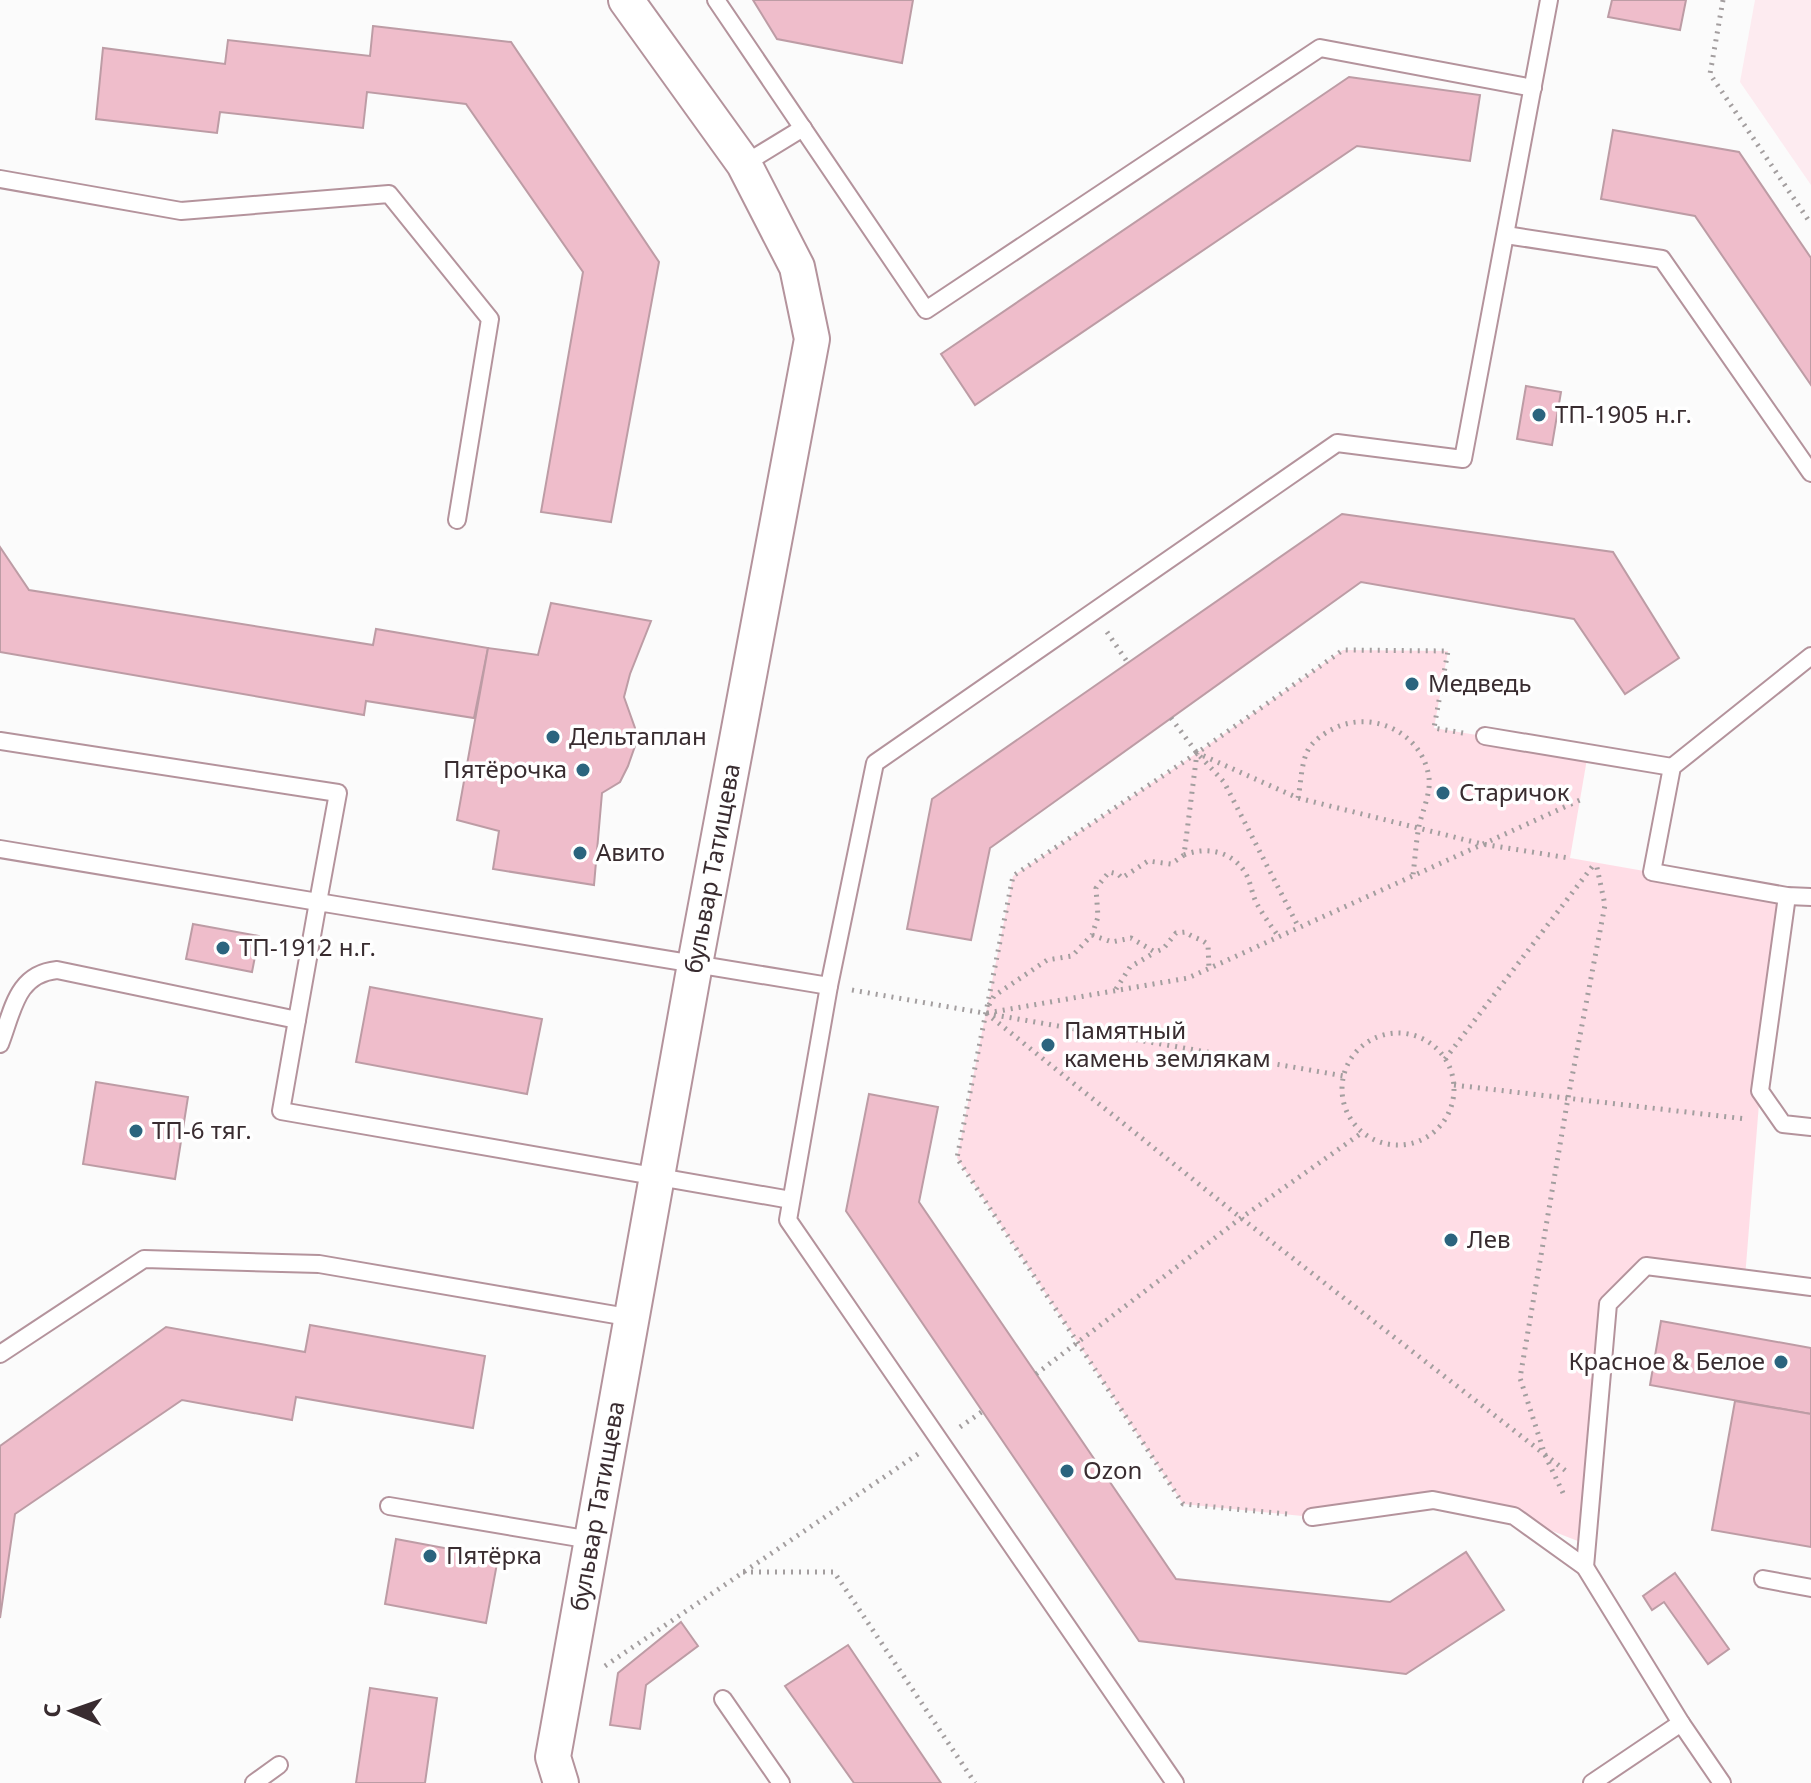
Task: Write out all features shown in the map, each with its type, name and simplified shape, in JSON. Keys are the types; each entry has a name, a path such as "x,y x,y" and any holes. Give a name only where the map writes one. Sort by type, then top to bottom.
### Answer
{"street":[{"name":"бульвар Татищева","path":"561,1783 553,1757 564,1693 695,964 812,339 797,267 744,164 626,0"}],"lane":[{"path":"716,0 926,310 1320,48 1533,88"},
{"path":"1175,1783 788,1220 829,986 875,763 1337,443 1463,459 1549,0"},
{"path":"744,164 803,128"},
{"path":"0,179 181,211 389,194 490,319 457,520"},
{"path":"1506,235 1662,259 1811,473"},
{"path":"1811,656 1672,767 1652,872 1787,896 1811,897"},
{"path":"1485,736 1672,767"},
{"path":"0,741 338,793 281,1111 791,1200"},
{"path":"0,849 829,986"},
{"path":"1787,896 1760,1091 1783,1124 1811,1127"},
{"path":"0,1044 21,988 42,972 57,970 297,1020"},
{"path":"0,1354 144,1259 319,1264 633,1318"},
{"path":"1585,1567 1608,1304 1646,1266 1811,1287"},
{"path":"1312,1517 1433,1500 1514,1516 1585,1567 1681,1723 1722,1783"},
{"path":"389,1506 591,1540"},
{"path":"1763,1579 1811,1588"},
{"path":"723,1699 781,1783"},
{"path":"1592,1783 1681,1723"},
{"path":"254,1783 279,1765"}],"path":[{"path":"1723,0 1710,74 1811,224"},
{"path":"1094,612 1128,663"},
{"path":"1312,1517 1183,1504 957,1158 1013,876 1197,753 1343,650 1448,651 1434,728 1485,736"},
{"path":"1171,718 1224,782 1299,928"},
{"path":"1298,798 1307,750 1327,731 1363,721 1389,726 1416,747 1424,760 1430,781 1418,828 1412,876"},
{"path":"1197,753 1298,798 1482,844 1569,858"},
{"path":"1184,855 1197,753"},
{"path":"986,1013 1188,978 1580,800"},
{"path":"986,1013 994,996 1047,960 1072,956 1092,935 1098,917 1096,888 1109,872 1122,878 1148,861 1171,864 1198,849 1229,857 1245,873 1256,902 1279,937"},
{"path":"1445,1059 1596,863 1605,905 1520,1378 1545,1455 1588,1545"},
{"path":"1116,989 1130,967 1163,949 1176,933 1186,932 1201,938 1208,945 1209,969"},
{"path":"1092,935 1112,942 1131,938 1155,952"},
{"path":"829,986 1344,1076"},
{"path":"986,1013 1241,1218 1592,1491"},
{"path":"1394,1033 1411,1034 1427,1041 1445,1059 1454,1085 1452,1102 1446,1118 1435,1132 1419,1141 1402,1145 1385,1144 1363,1132 1346,1110 1342,1094 1350,1060 1362,1046 1376,1037 1394,1033"},
{"path":"1454,1085 1783,1124"},
{"path":"1036,1374 1241,1218 1363,1132"},
{"path":"564,1693 983,1411"},
{"path":"742,1572 834,1572 975,1783"}],"shaded area":[{"path":"1755,0 1811,0 1811,185 1740,82"},
{"path":"1343,650 1448,651 1434,728 1588,753 1570,858 1787,896 1760,1091 1745,1278 1646,1266 1608,1304 1588,1545 1514,1516 1433,1500 1312,1517 1183,1504 957,1158 1013,876 1197,753"}],"building":[{"path":"753,0 913,0 902,63 777,39"},
{"path":"1612,0 1686,0 1680,30 1608,17"},
{"path":"373,26 511,42 659,262 611,522 541,512 583,272 466,104 367,92 363,128 220,112 217,133 96,119 103,48 225,64 228,40 370,56"},
{"path":"1349,77 1480,95 1470,161 1357,146 975,405 941,354"},
{"path":"1613,130 1739,152 1811,258 1811,385 1695,216 1601,199"},
{"name":"ТП-1905 н.г.","path":"1526,386 1561,392 1552,445 1517,439"},
{"path":"1342,514 1613,552 1679,658 1625,694 1574,619 1361,582 990,848 971,940 907,929 932,799"},
{"path":"0,547 29,590 373,645 376,629 488,648 474,718 366,701 364,715 0,652"},
{"name":"Дельтаплан","path":"551,603 651,621 624,697 635,728 635,746 620,782 602,793 594,885 493,869 499,831 457,820 488,648 538,655"},
{"name":"ТП-1912 н.г.","path":"193,924 259,936 252,972 186,959"},
{"path":"370,987 542,1019 527,1094 356,1062"},
{"name":"ТП-6 тяг.","path":"96,1082 188,1097 175,1179 83,1164"},
{"path":"869,1094 938,1107 919,1202 1176,1579 1390,1602 1466,1552 1504,1610 1406,1674 1139,1641 846,1211"},
{"path":"1661,1321 1811,1348 1811,1414 1650,1385"},
{"path":"310,1325 485,1356 473,1428 296,1397 292,1420 182,1400 15,1514 0,1618 0,1446 166,1327 305,1352"},
{"path":"1735,1401 1811,1414 1811,1547 1712,1530"},
{"path":"396,1539 498,1558 486,1623 385,1604"},
{"path":"1675,1573 1729,1649 1708,1664 1664,1602 1652,1610 1643,1596"},
{"path":"681,1622 698,1646 646,1685 640,1729 610,1725 618,1673"},
{"path":"848,1645 941,1783 854,1783 785,1686"},
{"path":"370,1688 437,1698 425,1783 356,1783"}],"place":[{"name":"ТП-1905 н.г.","path":"1539,415"},
{"name":"Медведь","path":"1412,684"},
{"name":"Дельтаплан","path":"553,737"},
{"name":"Пятёрочка","path":"583,770"},
{"name":"Старичок","path":"1443,793"},
{"name":"Авито","path":"580,853"},
{"name":"ТП-1912 н.г.","path":"223,948"},
{"name":"Памятный камень землякам","path":"1048,1045"},
{"name":"ТП-6 тяг.","path":"136,1131"},
{"name":"Лев","path":"1451,1240"},
{"name":"Красное & Белое","path":"1781,1362"},
{"name":"Ozon","path":"1067,1471"},
{"name":"Пятёрка","path":"430,1556"}]}
